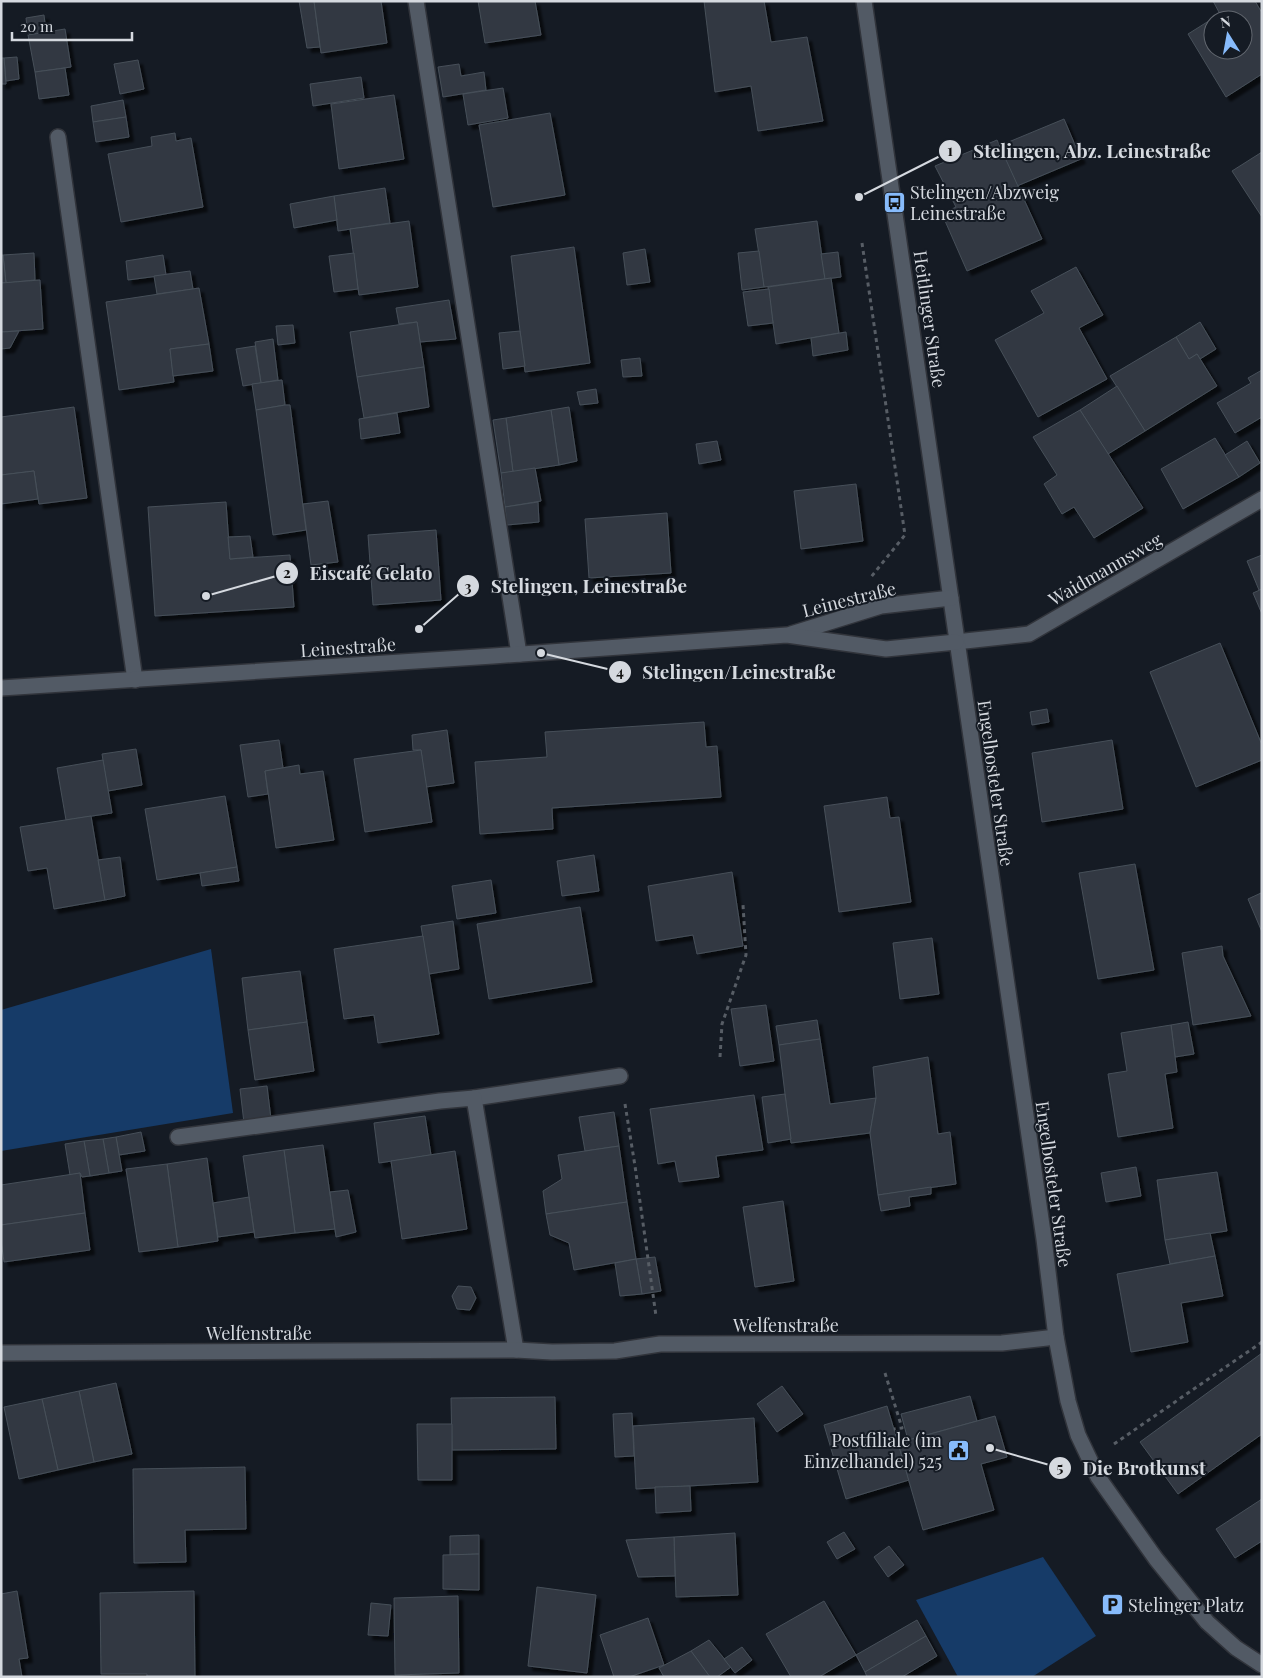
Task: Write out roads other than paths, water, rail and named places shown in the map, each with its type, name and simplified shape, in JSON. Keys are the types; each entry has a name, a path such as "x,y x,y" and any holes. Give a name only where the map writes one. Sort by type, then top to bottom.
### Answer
{"street":[{"path":"416,1 519,654"},
{"name":"Heitlinger Straße","path":"864,1 956,642"},
{"path":"58,137 135,680"},
{"name":"Waidmannsweg","path":"956,642 1029,634 1262,499"},
{"name":"Leinestraße","path":"787,635 881,606 951,598"},
{"name":"Leinestraße","path":"1,688 787,635 886,649 956,642"},
{"name":"Engelbosteler Straße","path":"956,642 1041,1220 1056,1337 1068,1401 1078,1435 1098,1477 1156,1559 1207,1622 1236,1648 1262,1666"},
{"path":"178,1137 430,1102 474,1098 620,1076"},
{"path":"474,1098 516,1350"},
{"name":"Welfenstraße","path":"1,1354 615,1351 660,1344 1002,1344 1056,1337"}],"place":[{"name":"Stelingen, Abz. Leinestraße","path":"859,197"},
{"name":"Stelingen/Abzweig Leinestraße","path":"894,202"},
{"name":"Eiscafé Gelato","path":"206,596"},
{"name":"Stelingen, Leinestraße","path":"419,629"},
{"name":"Stelingen/Leinestraße","path":"541,653"},
{"name":"Die Brotkunst","path":"990,1448"},
{"name":"Postfiliale (im Einzelhandel) 525","path":"958,1450"},
{"name":"Stelinger Platz","path":"1112,1605"}]}
